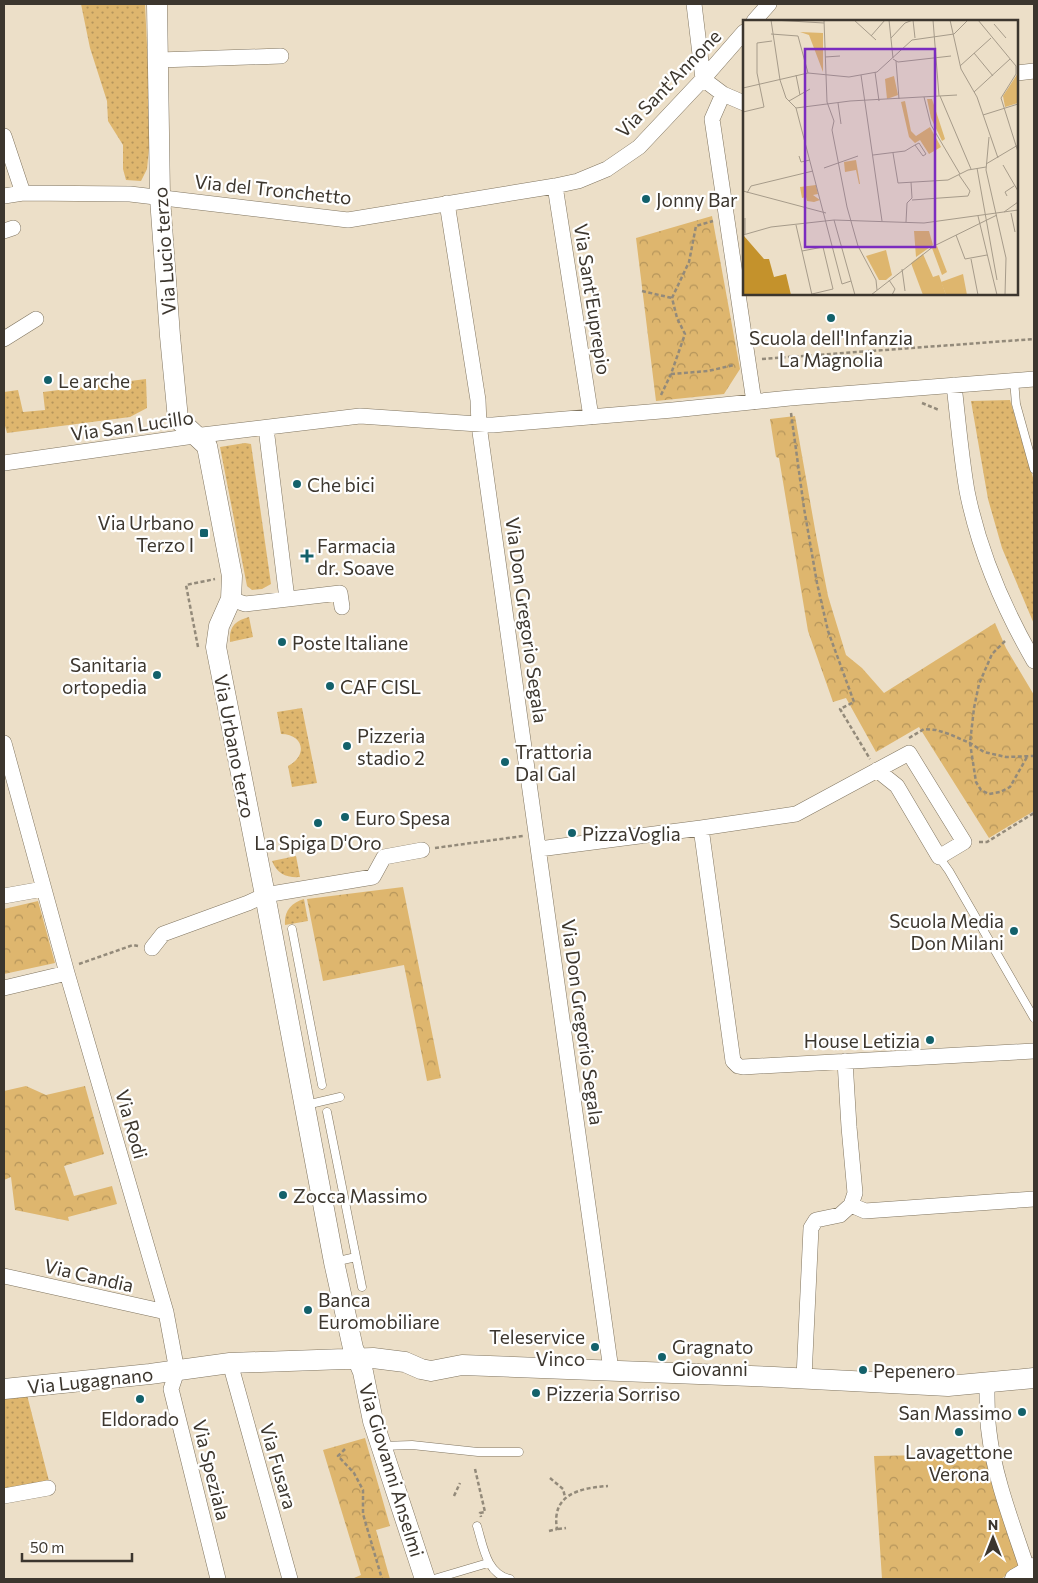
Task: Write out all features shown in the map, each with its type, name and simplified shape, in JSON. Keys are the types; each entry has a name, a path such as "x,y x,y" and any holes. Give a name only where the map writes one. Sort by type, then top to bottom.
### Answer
{"street":[{"name":"Via Lucio terzo","path":"157,4 160,198 170,336 178,419 194,436"},
{"path":"694,4 703,79 723,94 743,103"},
{"path":"755,20 769,4"},
{"name":"Via Sant'Annone","path":"447,203 555,186 578,181 607,169 639,147 743,33"},
{"path":"159,60 281,56"},
{"path":"1018,73 1034,71"},
{"path":"723,94 712,119 754,402"},
{"path":"4,136 23,193"},
{"name":"Via Sant'Euprepio","path":"555,186 591,417"},
{"name":"Via del Tronchetto","path":"4,196 23,193 130,194 348,220 447,203"},
{"name":"Via Don Gregorio Segala","path":"447,203 478,400 479,425 611,1370"},
{"path":"4,340 36,319"},
{"path":"479,425 1034,379"},
{"path":"954,385 968,493 982,547 1004,604 1034,661"},
{"name":"Via San Lucillo","path":"4,463 194,436 360,416 479,425"},
{"path":"266,428 287,599"},
{"name":"Via Urbano terzo","path":"194,436 207,446 232,576 231,599 219,626 216,646 265,895 286,953 306,1056 304,1105 322,1143 334,1262 353,1348 358,1360"},
{"path":"231,599 245,604 340,593 342,607"},
{"name":"Via Rodi","path":"4,743 66,973 166,1312 177,1371"},
{"path":"539,849 796,814 875,761 909,753 964,842 939,857 897,786 875,761"},
{"path":"701,828 733,1061 738,1066 1034,1051"},
{"path":"152,948 163,934 265,895 373,877 384,857 422,850"},
{"path":"4,896 43,889"},
{"path":"4,988 66,973"},
{"path":"804,1378 811,1228 816,1220 840,1215 851,1205 854,1193 845,1061"},
{"path":"851,1205 865,1211 1034,1199"},
{"name":"Via Candia","path":"4,1276 166,1312"},
{"name":"Via Lugagnano","path":"4,1389 177,1371 230,1363 373,1358 406,1362 421,1369 431,1371 462,1364 948,1386 1034,1378"},
{"name":"Via Giovanni Anselmi","path":"358,1360 363,1372 373,1421 425,1579"},
{"name":"Via Fusara","path":"230,1363 290,1579"},
{"name":"Via Speziala","path":"177,1371 171,1389 218,1579"},
{"path":"989,1383 986,1390 989,1433 996,1466 1026,1573"},
{"path":"4,1496 48,1488"}],"lane":[{"path":"1014,380 1016,404 1034,469"},
{"path":"939,857 1034,1018"},
{"name":"Via Urbano terzo","path":"286,953 292,930"},
{"name":"Via Urbano terzo","path":"306,1056 322,1085"},
{"path":"304,1105 340,1098"},
{"name":"Via Urbano terzo","path":"327,1112 322,1143 356,1257 362,1287"},
{"path":"334,1262 356,1257"},
{"path":"382,1446 412,1445 478,1452 519,1452"},
{"path":"477,1526 488,1563 506,1579"},
{"path":"434,1579 488,1563"}],"path":[{"path":"661,395 671,374 685,334 677,318 672,298 689,262 696,226 713,221"},
{"path":"642,291 672,298"},
{"path":"671,374 708,371 748,360 1034,339"},
{"path":"792,413 804,508 817,583 828,631 854,702 840,708 875,761"},
{"path":"1005,641 992,654 979,684 974,708 970,743 976,782 981,790 990,794 1000,792 1010,787 1027,757"},
{"path":"906,740 924,729 949,734 970,743 984,752 1006,757 1034,756"},
{"path":"964,842 986,842 1034,813"},
{"path":"422,850 527,835"},
{"path":"66,973 78,965 133,945 152,948"},
{"path":"345,1449 338,1456 354,1473 363,1490 363,1514 382,1579"},
{"path":"474,1469 485,1512 480,1514 482,1521 477,1526"},
{"path":"550,1478 563,1489 565,1497"},
{"path":"454,1496 460,1483"},
{"path":"557,1529 556,1514 565,1497 588,1487 608,1486"},
{"path":"549,1530 566,1528"}],"green space":[{"path":"81,4 145,4 151,127 147,169 141,181 126,180 123,169 123,145 108,121 107,101 90,48"},
{"path":"712,216 740,369 724,394 656,401 636,238"},
{"path":"146,379 147,408 130,417 7,433 4,422 4,392 18,390 23,412 45,410 43,392"},
{"path":"1010,400 1034,481 1034,624 1002,548 988,499 971,401"},
{"path":"795,416 828,596 846,655 862,668 884,693 995,623 1006,648 1034,695 1034,811 989,838 919,727 876,752 846,698 833,702 808,631 779,458 776,457 770,419"},
{"path":"245,443 251,444 271,584 262,589 252,590 247,586 220,447"},
{"path":"249,617 253,637 230,642 234,625 240,620"},
{"path":"302,708 317,783 292,787 288,766 299,757 301,746 295,738 281,734 277,712"},
{"path":"296,856 300,877 291,877 283,874 272,861"},
{"path":"403,887 441,1078 427,1081 404,965 323,981 307,899"},
{"path":"304,899 308,921 285,925 289,908"},
{"path":"38,901 55,963 4,974 4,909"},
{"path":"26,1086 46,1095 85,1086 104,1154 64,1166 74,1196 112,1186 117,1204 68,1217 69,1221 15,1210 11,1177 4,1180 4,1091"},
{"path":"27,1395 49,1481 4,1491 4,1398"},
{"path":"365,1438 390,1526 376,1530 390,1579 354,1579 361,1575 323,1450"},
{"path":"987,1454 1021,1565 1001,1579 882,1579 874,1456"}],"place":[{"name":"Jonny Bar","path":"646,199"},
{"name":"Scuola dell'Infanzia La Magnolia","path":"831,318"},
{"name":"Le arche","path":"48,380"},
{"name":"Che bici","path":"297,484"},
{"name":"Via Urbano Terzo I","path":"204,533"},
{"name":"Farmacia dr. Soave","path":"307,556"},
{"name":"Poste Italiane","path":"282,642"},
{"name":"Sanitaria ortopedia","path":"157,675"},
{"name":"CAF CISL","path":"330,686"},
{"name":"Pizzeria stadio 2","path":"347,746"},
{"name":"Trattoria Dal Gal","path":"505,762"},
{"name":"Euro Spesa","path":"345,817"},
{"name":"La Spiga D'Oro","path":"318,823"},
{"name":"PizzaVoglia","path":"572,833"},
{"name":"Scuola Media Don Milani","path":"1014,931"},
{"name":"House Letizia","path":"930,1040"},
{"name":"Zocca Massimo","path":"283,1195"},
{"name":"Banca Euromobiliare","path":"308,1310"},
{"name":"Teleservice Vinco","path":"595,1347"},
{"name":"Gragnato Giovanni","path":"662,1357"},
{"name":"Pepenero","path":"863,1370"},
{"name":"Pizzeria Sorriso","path":"536,1393"},
{"name":"Eldorado","path":"140,1399"},
{"name":"San Massimo","path":"1022,1412"},
{"name":"Lavagettone Verona","path":"959,1432"}]}
